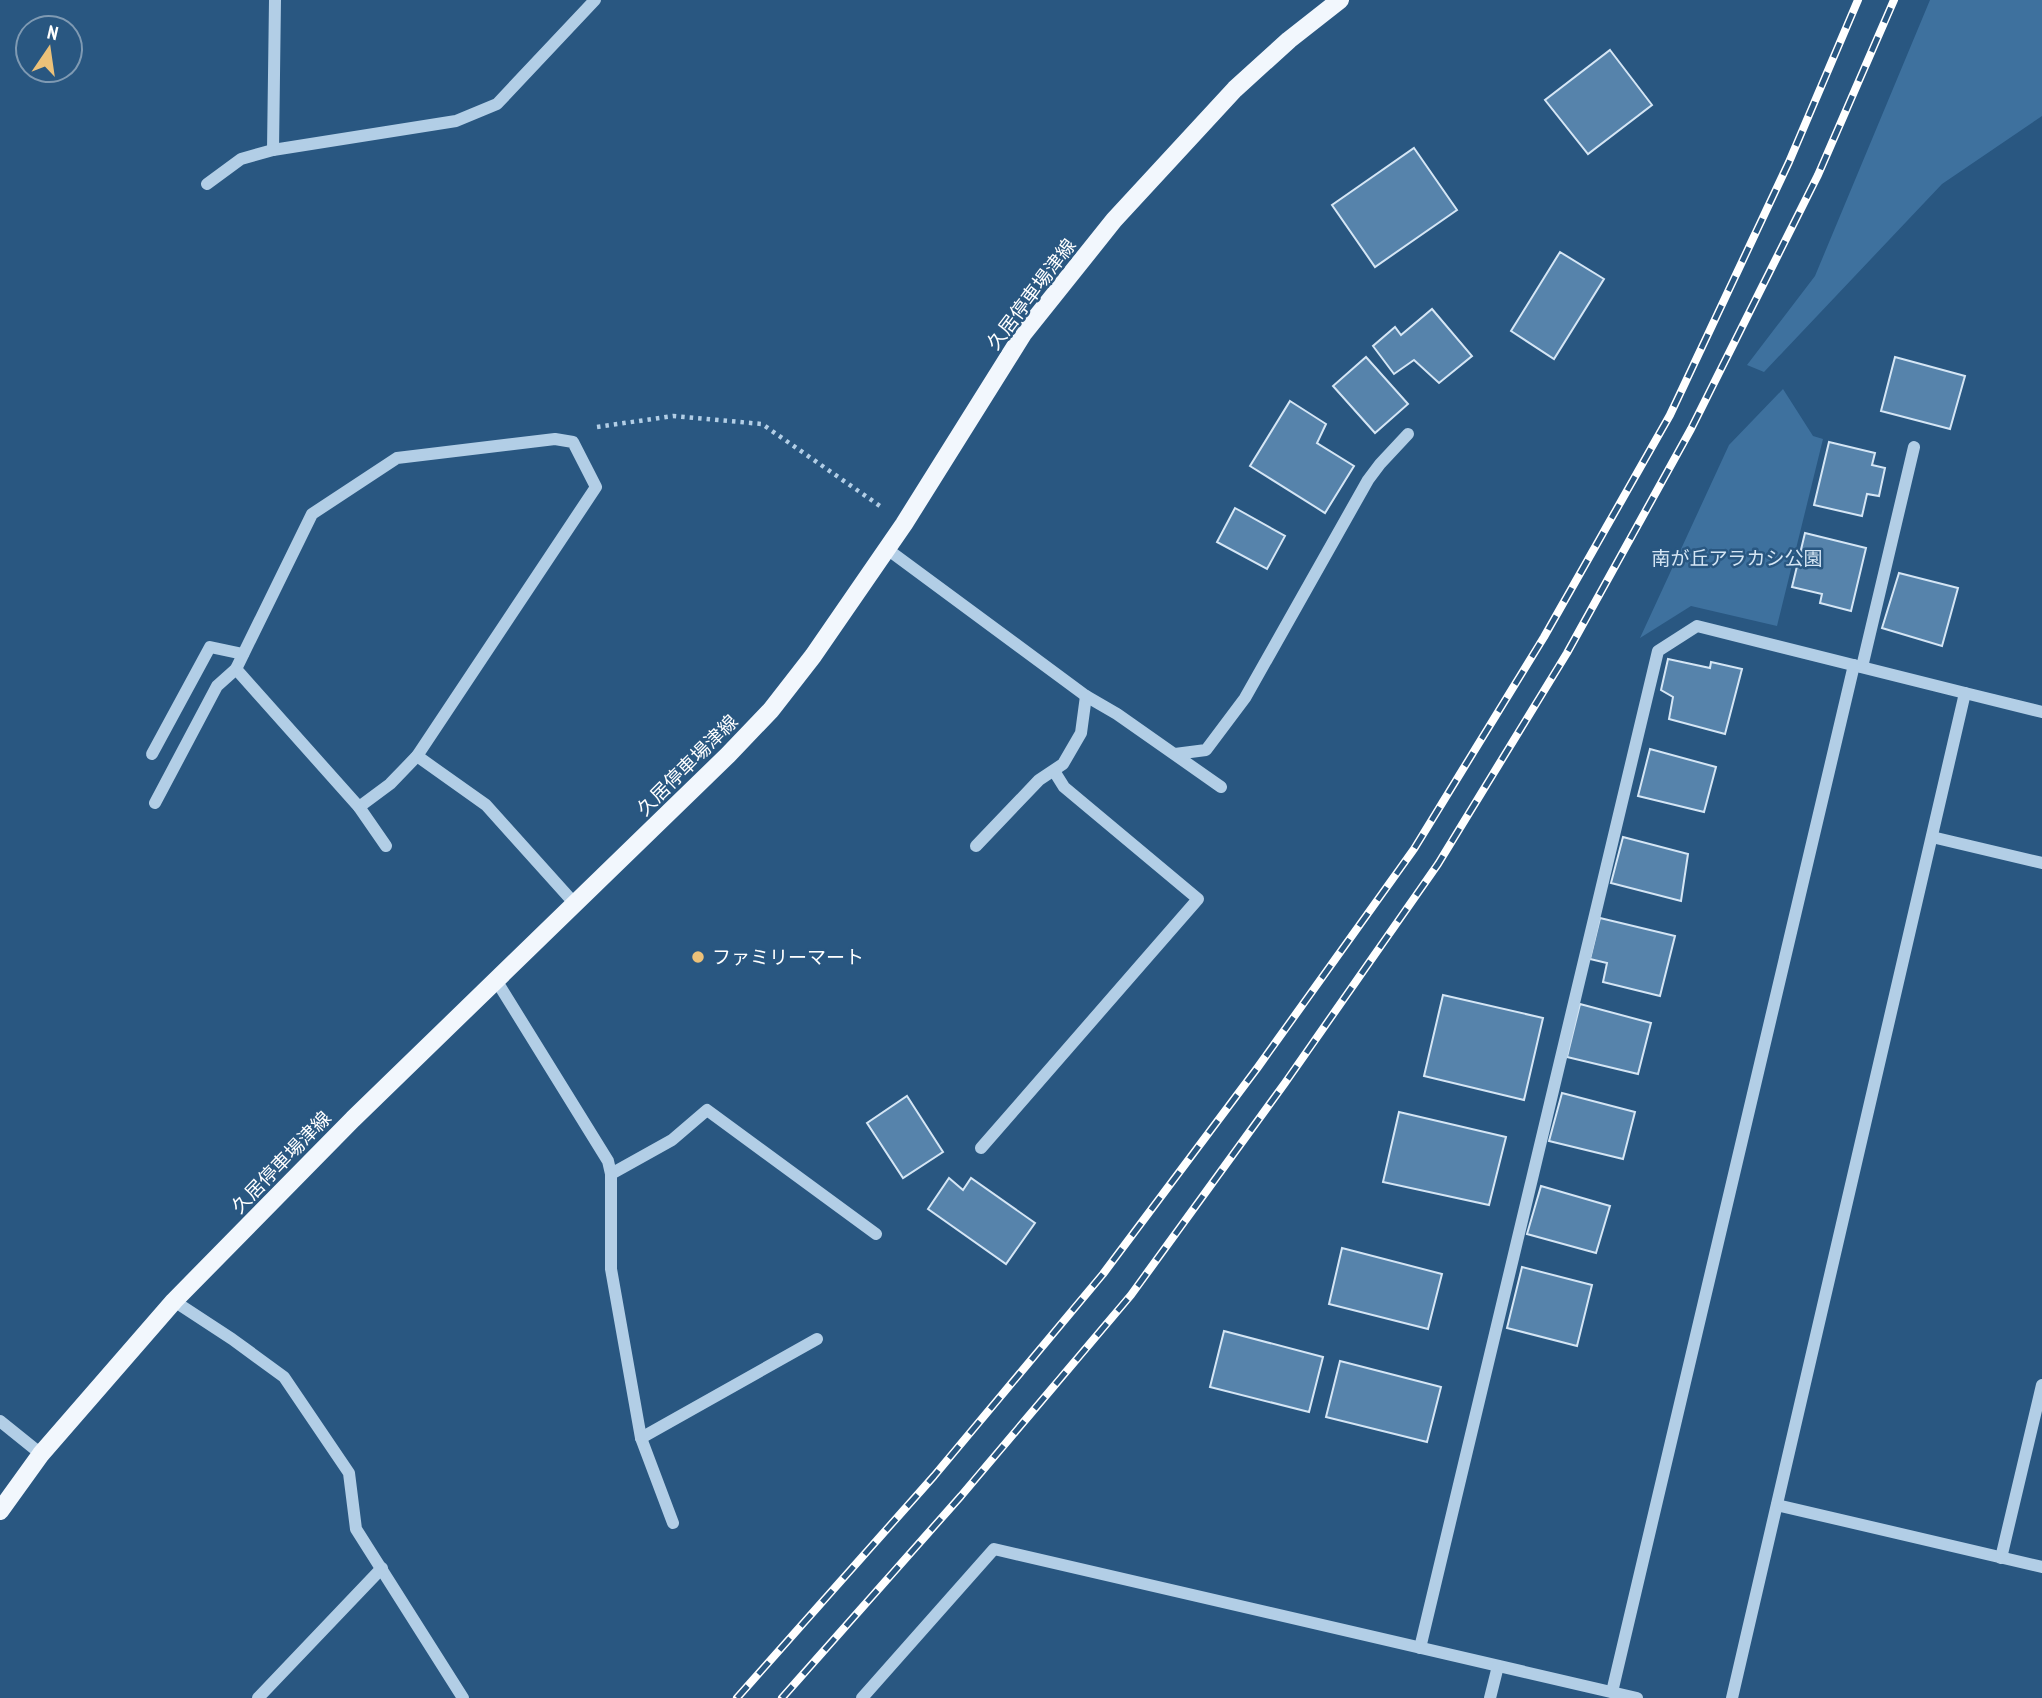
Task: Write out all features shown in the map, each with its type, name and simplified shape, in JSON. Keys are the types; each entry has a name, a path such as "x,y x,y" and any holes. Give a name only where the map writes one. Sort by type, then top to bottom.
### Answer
{"main road":[{"name":"久居停車場津線","path":"0,1511 41,1454 174,1301 353,1119 771,710 813,656 904,524 1023,334 1114,220 1236,89 1289,40 1340,0"}],"street":[{"path":"273,150 275,0"},
{"path":"207,184 241,159 273,150 456,121 497,104 595,0"},
{"path":"1175,754 1206,750 1245,698 1368,480 1408,434"},
{"path":"155,803 217,686 236,669 312,514 384,464 397,458 555,439 573,442 596,487 416,756 390,784 359,807"},
{"path":"1612,1692 1858,666 1914,447"},
{"path":"887,549 1086,696 1117,714 1221,787"},
{"path":"1420,1648 1658,651 1697,626 2042,712"},
{"path":"152,754 210,647 243,654"},
{"path":"236,669 359,807 386,846"},
{"path":"1732,1698 1965,693"},
{"path":"976,846 1039,780 1063,764 1081,733 1086,696"},
{"path":"416,756 486,805 575,904"},
{"path":"981,1148 1198,899 1064,787 1054,771"},
{"path":"1932,837 2042,863"},
{"path":"496,980 608,1161 611,1174 611,1269 641,1438 673,1523"},
{"path":"611,1174 672,1140 707,1110 876,1234"},
{"path":"174,1301 284,1377 349,1473 356,1529 463,1698"},
{"path":"641,1438 817,1339"},
{"path":"2001,1558 2042,1385"},
{"path":"0,1420 41,1454"},
{"path":"1777,1505 2042,1567"},
{"path":"862,1698 994,1549 1637,1698"},
{"path":"258,1698 382,1568"},
{"path":"1490,1698 1498,1666"}],"path":[{"path":"573,442 593,428 674,416 762,424 904,524"}],"green space":[{"path":"1930,0 2042,0 2042,116 1942,184 1764,372 1747,365 1815,276"},
{"name":"南が丘アラカシ公園","path":"1783,389 1813,436 1823,439 1777,626 1691,606 1640,638 1729,445"}],"building":[{"path":"1610,50 1652,105 1588,154 1545,100"},
{"path":"1414,148 1457,210 1375,267 1332,205"},
{"path":"1560,252 1604,279 1554,359 1511,331"},
{"path":"1432,309 1472,356 1439,383 1414,360 1394,374 1373,346 1395,327 1401,335"},
{"path":"1366,357 1408,404 1375,433 1333,386"},
{"path":"1895,357 1965,376 1950,429 1881,411"},
{"path":"1290,401 1326,424 1317,443 1354,466 1325,513 1250,466"},
{"path":"1829,442 1875,453 1872,465 1885,468 1879,496 1867,494 1862,516 1814,505"},
{"path":"1235,508 1285,536 1267,569 1217,542"},
{"path":"1805,533 1866,548 1851,611 1820,603 1822,594 1792,587"},
{"path":"1899,573 1958,588 1942,646 1882,628"},
{"path":"1668,659 1710,668 1711,662 1742,669 1725,734 1669,719 1673,697 1661,690"},
{"path":"1650,749 1716,767 1704,812 1638,796"},
{"path":"1623,837 1688,854 1681,901 1611,883"},
{"path":"1600,918 1675,936 1660,996 1603,982 1607,963 1590,959"},
{"path":"1443,995 1543,1018 1524,1100 1424,1076"},
{"path":"1580,1004 1651,1023 1638,1074 1567,1057"},
{"path":"1562,1093 1635,1112 1623,1159 1549,1141"},
{"path":"907,1096 943,1152 903,1178 867,1123"},
{"path":"1399,1112 1506,1137 1489,1205 1383,1182"},
{"path":"949,1178 963,1190 971,1178 1035,1223 1006,1264 928,1209"},
{"path":"1541,1186 1610,1206 1596,1253 1527,1234"},
{"path":"1342,1248 1442,1274 1428,1329 1329,1304"},
{"path":"1522,1267 1592,1285 1577,1346 1507,1328"},
{"path":"1224,1331 1323,1357 1309,1412 1210,1387"},
{"path":"1340,1361 1441,1387 1427,1442 1326,1417"}],"railway":[{"path":"737,1698 934,1476 1103,1274 1258,1067 1414,849 1544,637 1670,415 1789,162 1858,0"},
{"path":"782,1698 961,1496 1131,1295 1285,1083 1438,864 1567,653 1691,429 1818,175 1894,0"}],"place":[{"name":"ファミリーマート","path":"698,957"}]}
